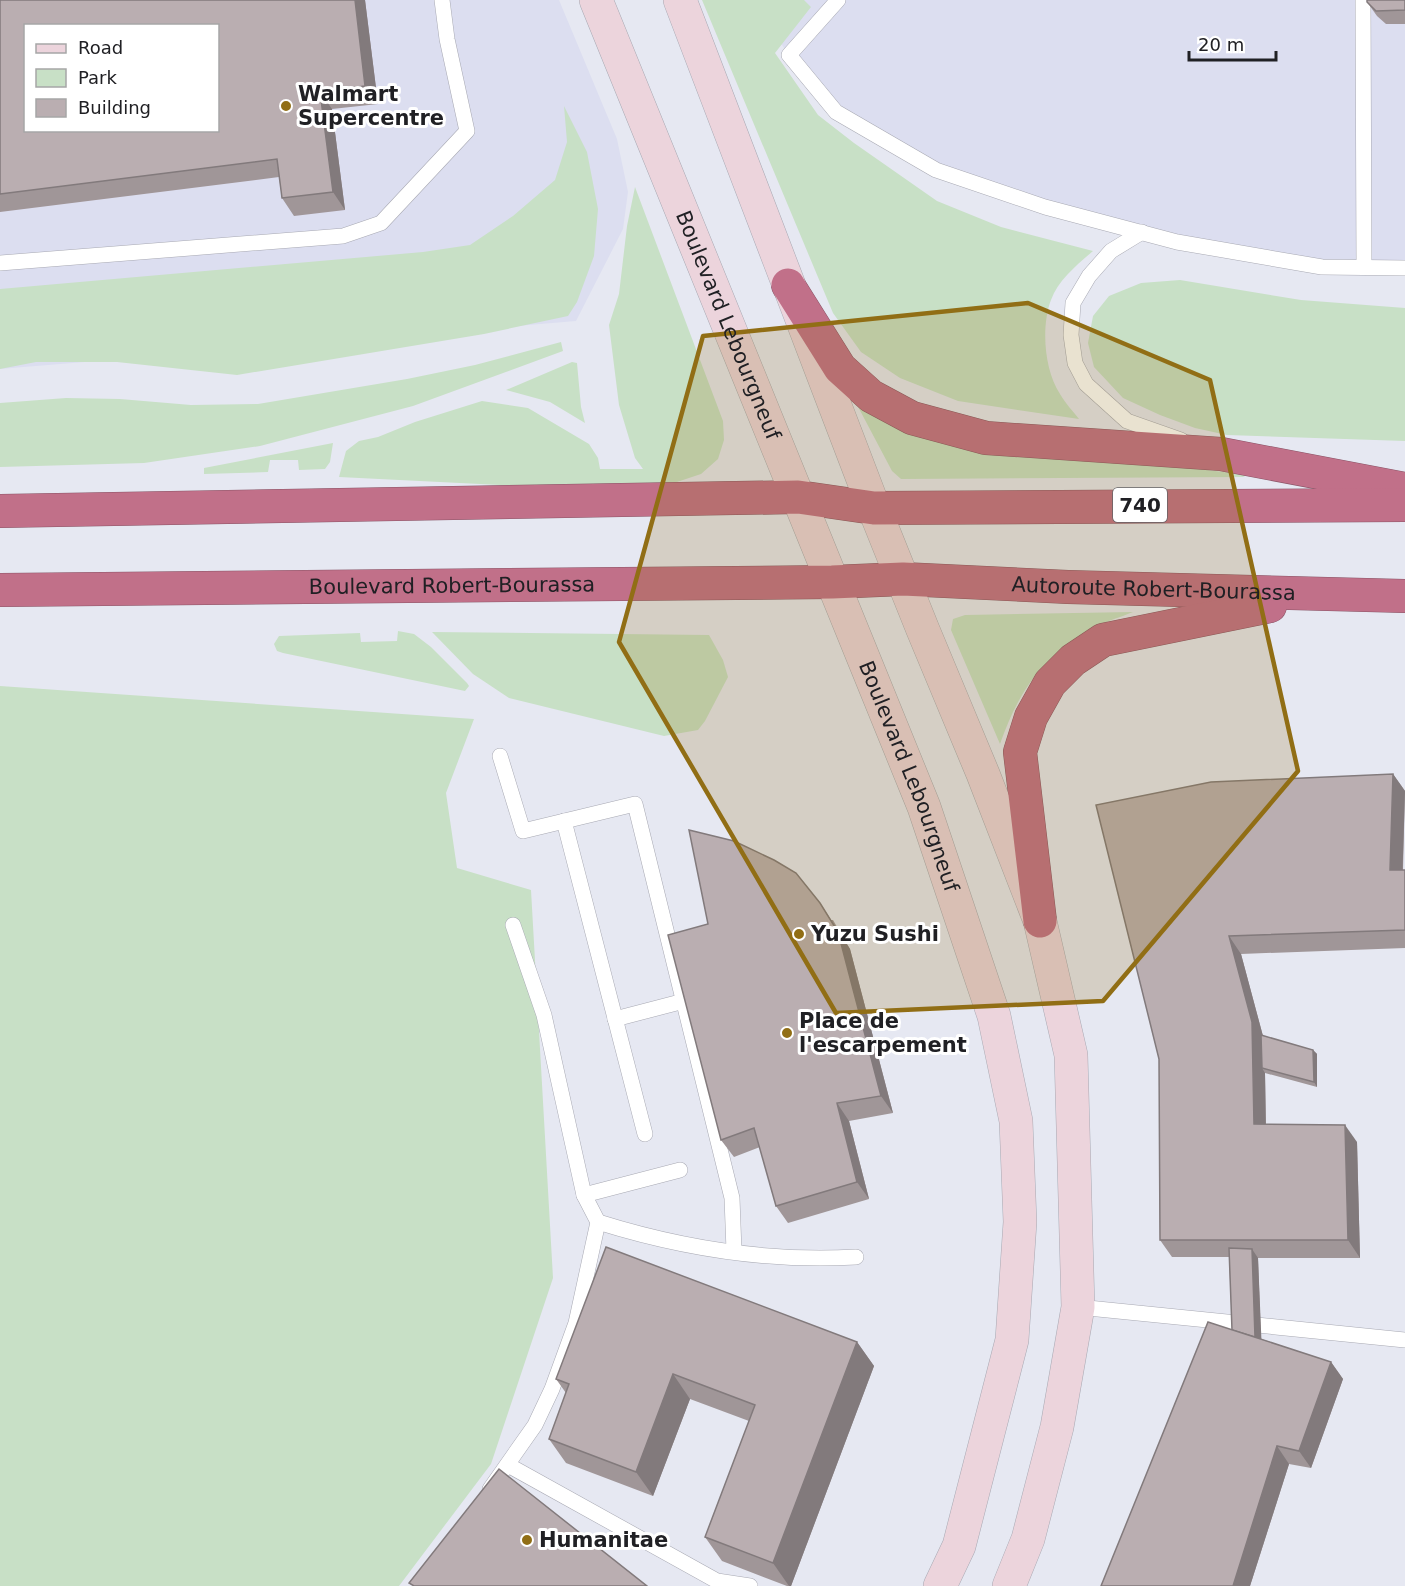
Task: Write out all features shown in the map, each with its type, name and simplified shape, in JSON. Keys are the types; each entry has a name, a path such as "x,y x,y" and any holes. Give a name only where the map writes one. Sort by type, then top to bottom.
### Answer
{"highway":[{"path":"788,285 840,368 871,396 912,418 986,438 1221,453 1405,489"},
{"path":"0,511 798,497 874,508"},
{"name":"740","path":"874,508 1405,505"},
{"name":"Boulevard Robert-Bourassa","path":"0,590 832,582 903,579"},
{"name":"Autoroute Robert-Bourassa","path":"903,579 1080,588 1405,596"},
{"path":"1040,921 1020,752 1031,717 1050,683 1073,660 1103,640 1325,595"}],"main road":[{"name":"Boulevard Lebourgneuf","path":"596,0 924,807 994,1016 1016,1121 1020,1222 1012,1340 959,1545 940,1586"},
{"path":"680,0 874,508 983,774 1040,921 1071,1055 1078,1307 1057,1427 1028,1539 1009,1586"}],"lane":[{"path":"0,263 343,236 381,223 467,131 447,39 442,0"},
{"path":"838,0 789,55 836,112 936,170 1045,207 1177,242 1322,267 1405,268"},
{"path":"1364,0 1364,267"},
{"path":"1142,232 1111,251 1089,276 1073,303 1071,334 1075,363 1086,384 1127,421 1221,453"},
{"path":"500,756 523,831 635,804 732,1198 734,1251"},
{"path":"564,821 645,1134"},
{"path":"480,1502 535,1425 552,1389 576,1323 598,1222 584,1195 544,1015 513,925"},
{"path":"615,1019 684,1001"},
{"path":"584,1195 680,1170"},
{"path":"598,1222 639,1235 734,1251 813,1259 856,1257"},
{"path":"1078,1307 1405,1340"},
{"path":"508,1465 719,1584 750,1586"}],"highlighted area":[{"path":"1028,303 1210,380 1298,771 1103,1001 836,1013 619,642 703,336"}],"shaded area":[{"path":"0,0 559,0 617,139 628,192 623,229 576,321 0,369"},
{"path":"751,0 1405,0 1405,268 1322,267 1177,242 936,170 836,112 789,55"}],"green space":[{"path":"702,0 804,0 811,7 775,53 818,115 937,201 1001,227 1093,251 1058,286 1051,300 1046,322 1047,361 1050,373 1062,397 1079,419 958,401 900,378 861,352 833,313"},
{"path":"564,106 587,152 598,209 594,256 577,302 568,316 484,334 237,375 117,362 36,362 0,369 0,289 423,252 470,245 513,216 555,180 567,142"},
{"path":"635,187 723,421 724,440 718,459 701,474 677,482 634,485 500,485 339,477 346,451 359,441 378,437 415,422 482,401 528,408 589,444 598,458 600,469 643,469 635,458 619,405 609,325 619,294 627,226"},
{"path":"1180,280 1301,300 1405,308 1405,441 1227,435 1195,428 1123,398 1094,367 1088,343 1093,316 1109,296 1141,283"},
{"path":"561,342 563,351 413,406 260,446 144,463 0,467 0,403 66,398 120,399 191,405 258,404 407,379 475,365"},
{"path":"572,362 577,363 581,407 585,423 550,402 506,390"},
{"path":"855,401 1096,456 1247,475 1243,477 901,479 892,471"},
{"path":"333,443 330,462 325,469 299,470 298,460 270,460 268,472 204,474 204,468"},
{"path":"1133,612 1094,628 1060,650 1035,676 1025,691 1000,744 951,630 953,619 965,615"},
{"path":"398,631 414,634 431,647 467,683 469,686 465,691 283,653 277,651 274,644 279,636 360,633 361,642 397,641"},
{"path":"432,632 709,635 723,660 728,677 698,730 664,736 509,698 473,674"},
{"path":"0,686 474,719 446,793 457,868 531,890 553,1278 491,1464 399,1586 0,1586"}],"building":[{"name":"Walmart Supercentre","path":"0,0 355,0 365,86 320,92 333,192 282,198 277,159 0,194"},
{"path":"1367,0 1405,0 1405,10 1376,11"},
{"path":"1393,774 1390,870 1405,870 1405,930 1229,936 1252,1022 1254,1124 1345,1125 1348,1240 1160,1240 1159,1059 1096,805 1211,782"},
{"name":"Place de l'escarpement","path":"689,830 734,841 796,873 820,903 838,932 881,1096 837,1103 857,1182 776,1206 754,1128 721,1140 668,935 708,924"},
{"path":"1261,1035 1313,1050 1314,1082 1262,1068"},
{"path":"606,1247 857,1342 773,1563 705,1537 755,1405 673,1374 636,1472 549,1439 569,1384 556,1379"},
{"path":"1229,1248 1252,1249 1255,1337 1232,1330"},
{"path":"1208,1322 1331,1362 1299,1451 1277,1446 1233,1586 1101,1586"},
{"name":"Humanitae","path":"499,1469 647,1586 414,1586 409,1583"}],"place":[{"name":"Walmart Supercentre","path":"286,106"},
{"name":"Yuzu Sushi","path":"799,934"},
{"name":"Place de l'escarpement","path":"787,1033"},
{"name":"Humanitae","path":"527,1540"}]}
